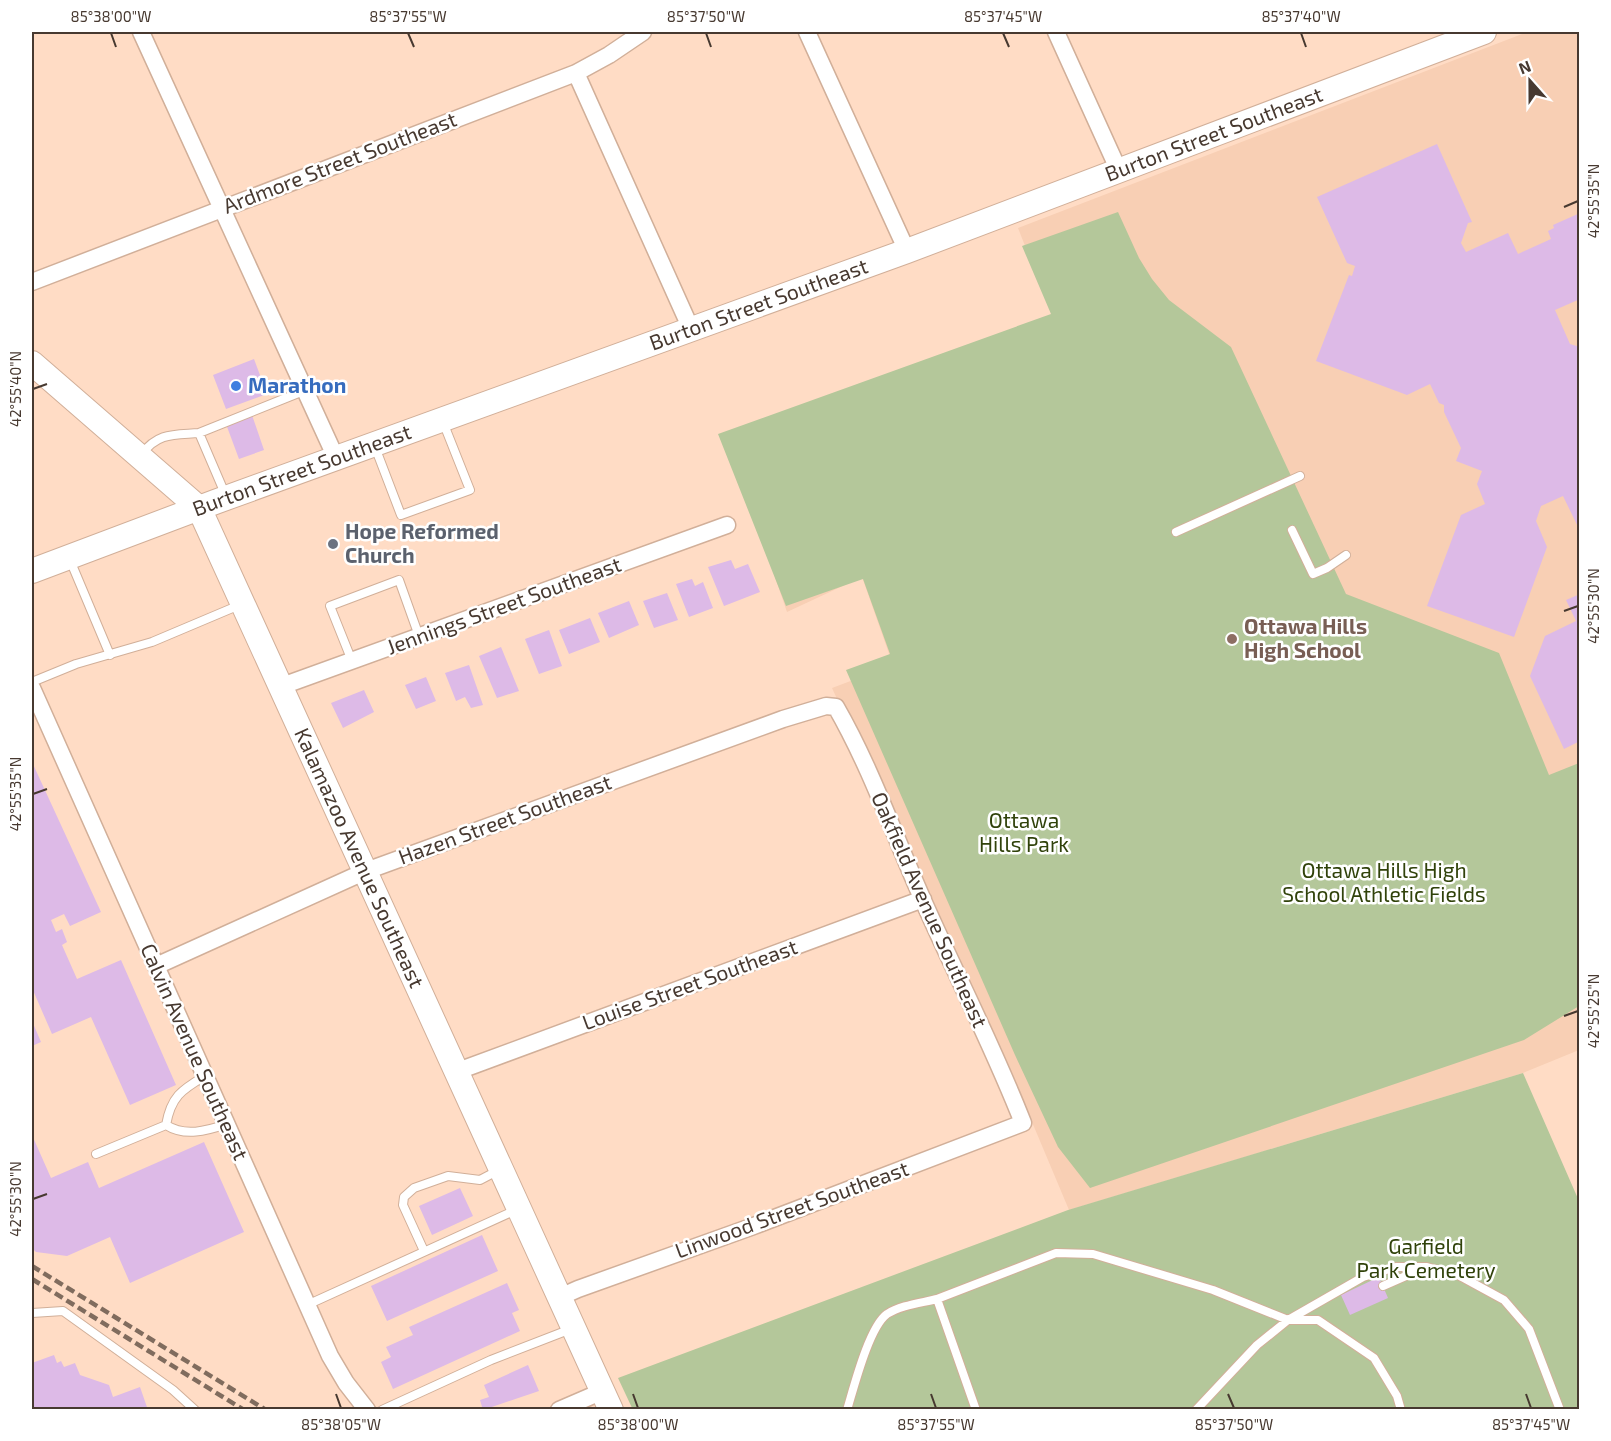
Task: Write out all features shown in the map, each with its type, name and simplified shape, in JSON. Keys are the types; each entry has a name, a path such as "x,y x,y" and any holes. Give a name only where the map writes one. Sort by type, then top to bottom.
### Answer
{"main road":[{"name":"Burton Street Southeast","path":"32,571 442,419 907,251 1485,32"},
{"name":"Kalamazoo Avenue Southeast","path":"32,363 199,508 607,1400"}],"street":[{"path":"141,32 224,208 336,458"},
{"name":"Ardmore Street Southeast","path":"32,282 576,73 609,55 643,32"},
{"path":"807,32 907,251"},
{"path":"1056,32 1119,171"},
{"path":"576,73 691,329"},
{"name":"Jennings Street Southeast","path":"282,686 727,525"},
{"name":"Calvin Avenue Southeast","path":"32,688 306,1305 335,1365 368,1410"},
{"name":"Hazen Street Southeast","path":"156,966 366,871 783,719 826,706"},
{"name":"Oakfield Avenue Southeast","path":"826,706 836,707 852,736 1023,1123"},
{"name":"Louise Street Southeast","path":"458,1071 923,899"},
{"name":"Linwood Street Southeast","path":"561,1297 1023,1123"},
{"path":"559,1410 607,1400"}],"lane":[{"path":"140,456 150,443 168,435 199,433 306,390"},
{"path":"374,444 401,515 470,490 442,419"},
{"path":"199,433 227,498"},
{"path":"1176,532 1300,476"},
{"path":"1292,530 1313,574 1346,555"},
{"path":"69,557 110,655"},
{"path":"352,661 330,606 399,580 419,636"},
{"path":"32,682 76,664 110,655 188,628 243,603"},
{"path":"96,1155 165,1125 174,1099 184,1088 205,1076"},
{"path":"165,1125 173,1130 190,1132 206,1131 226,1124"},
{"path":"423,1251 403,1205 404,1197 414,1188 429,1181 456,1176 480,1180 502,1168"},
{"path":"306,1305 520,1208"},
{"path":"847,1410 870,1338 886,1315 937,1299 1056,1253 1093,1254 1213,1290 1288,1320 1318,1320 1374,1358 1397,1396 1401,1410"},
{"path":"1196,1410 1257,1345 1288,1320 1363,1277 1396,1267 1427,1267 1460,1276 1504,1300 1529,1329 1560,1410"},
{"path":"1383,1286 1427,1267"},
{"path":"937,1299 976,1410"},
{"path":"32,1313 63,1311 173,1389 195,1410"},
{"path":"382,1410 491,1360 574,1328"}],"shaded area":[{"name":"Ottawa Hills High School","path":"1527,32 1579,32 1579,1050 1523,1073 1069,1210 1032,1122 832,688 893,665 862,577 787,612 726,435 1053,317 1018,228"}],"green space":[{"name":"Ottawa Hills High School Athletic Fields","path":"1118,212 1139,258 1169,300 1231,347 1346,594 1499,653 1549,775 1579,763 1579,1006 1524,1040 1090,1188 1058,1147 1015,1055 846,670 890,654 863,579 786,606 718,434 1051,314 1022,246"},
{"name":"Garfield Park Cemetery","path":"1523,1073 1579,1201 1579,1409 633,1410 618,1378 1068,1210"}],"building":[{"name":"Ottawa Hills High School","path":"1437,144 1472,222 1468,223 1461,243 1466,252 1508,233 1518,254 1551,239 1548,231 1554,228 1553,225 1580,213 1580,299 1555,310 1570,344 1580,347 1580,531 1563,496 1541,506 1536,521 1547,547 1514,637 1427,606 1461,515 1485,504 1477,484 1482,471 1456,461 1461,448 1444,412 1444,405 1439,403 1430,384 1407,395 1316,361 1349,275 1352,276 1355,266 1347,263 1317,197"},
{"path":"254,359 267,394 226,409 213,375"},
{"path":"252,415 264,450 239,459 226,424"},
{"path":"731,560 735,569 748,564 760,592 724,606 708,567"},
{"path":"692,579 695,586 703,582 713,608 689,617 676,584"},
{"path":"667,593 678,620 654,628 643,601"},
{"path":"1580,594 1580,741 1564,749 1530,676 1545,636 1576,621 1566,600"},
{"path":"629,601 639,625 609,638 598,613"},
{"path":"590,618 600,642 569,654 559,630"},
{"path":"549,630 562,666 539,674 525,639"},
{"path":"501,647 519,691 497,698 479,656"},
{"path":"469,665 483,705 471,708 465,697 456,701 445,673"},
{"path":"426,677 436,701 416,709 405,685"},
{"path":"364,690 374,712 343,728 331,703"},
{"path":"32,762 101,912 70,926 64,914 51,920 56,932 62,929 67,942 62,945 77,979 121,960 176,1085 130,1105 91,1017 52,1034 32,988"},
{"path":"32,1021 41,1042 32,1046"},
{"path":"32,1135 51,1178 88,1162 99,1188 204,1142 244,1232 130,1283 110,1237 67,1256 36,1252 32,1248"},
{"path":"460,1188 473,1216 432,1235 419,1206"},
{"path":"482,1235 498,1271 387,1321 371,1286"},
{"path":"1379,1277 1388,1298 1350,1315 1341,1295"},
{"path":"507,1283 519,1310 512,1313 520,1331 393,1389 381,1362 391,1357 386,1347 413,1335 409,1327"},
{"path":"54,1355 57,1363 61,1361 64,1367 75,1363 80,1375 109,1385 113,1397 140,1387 148,1410 32,1410 32,1363"},
{"path":"528,1365 539,1391 483,1410 480,1400 489,1397 484,1385"}],"railway":[{"path":"32,1266 266,1410"},
{"path":"32,1279 244,1410"}],"place":[{"name":"Marathon","path":"236,386"},
{"name":"Hope Reformed Church","path":"333,544"},
{"name":"Ottawa Hills High School","path":"1232,639"}],"park label":[{"name":"Ottawa Hills Park","path":"1024,833"}]}
